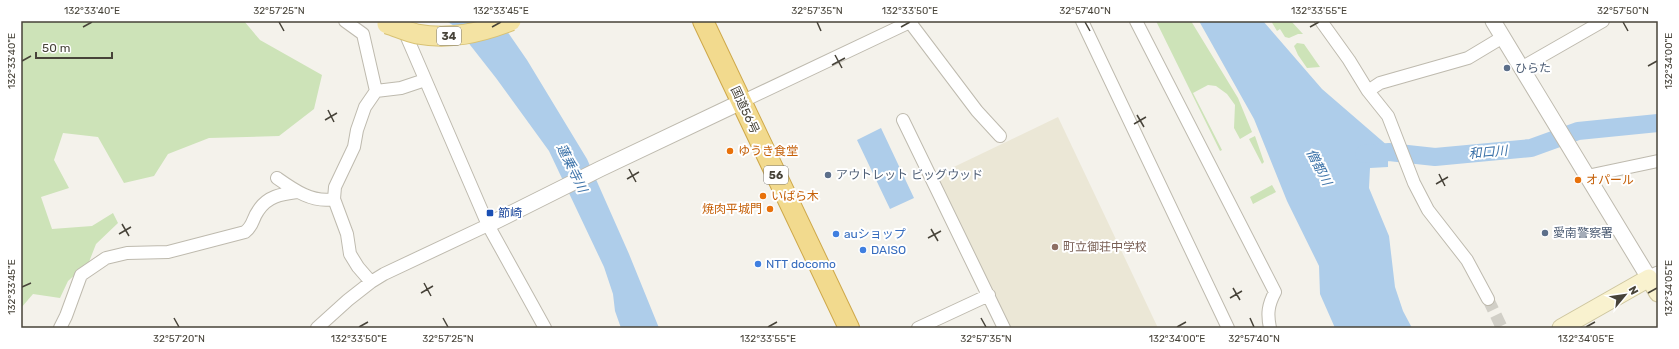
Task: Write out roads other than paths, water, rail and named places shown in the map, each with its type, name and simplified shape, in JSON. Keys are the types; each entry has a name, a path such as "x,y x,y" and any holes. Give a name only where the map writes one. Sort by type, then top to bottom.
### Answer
{"highway":[{"name":"国道56号","path":"703,21 850,328"}],"main road":[{"name":"34","path":"394,23 416,34 442,36 468,35 492,29 511,21"},
{"path":"1561,328 1655,282"}],"street":[{"path":"345,21 363,34 376,91 365,107 357,130 354,147 335,187 334,199 347,234 350,254 370,282"},
{"path":"317,328 370,282 598,170 910,21 977,111 1000,136"},
{"path":"1082,21 1228,328"},
{"path":"1136,21 1275,292 1269,302 1267,316 1270,328"},
{"path":"1321,21 1350,60 1368,91 1388,116 1414,183 1428,210 1467,260 1488,299"},
{"path":"1493,21 1586,176 1655,282"},
{"path":"1521,68 1603,21"},
{"path":"394,23 425,80 488,224 545,328"},
{"path":"1368,91 1380,83 1468,58 1503,36"},
{"path":"376,91 401,88 425,80"},
{"path":"903,120 1004,328"},
{"path":"1586,176 1658,161"},
{"path":"277,178 297,192 318,199 334,199"},
{"path":"60,328 81,276 106,258 127,253 168,252 245,232 252,226 258,211 267,200 281,194 297,192"},
{"path":"918,328 989,295"}],"water":[{"name":"蓮乗寺川","path":"446,21 500,21 527,60 587,159 629,254 659,328 621,328 615,311 613,294 604,267 549,151 496,78 456,27"},
{"name":"僧都川","path":"1199,21 1263,21 1322,89 1388,146 1388,167 1370,168 1369,188 1389,236 1395,287 1403,311 1412,328 1335,328 1320,294 1319,266 1287,201 1254,119"},
{"path":"881,128 914,198 890,209 857,140"}],"waterway":[{"name":"和口川","path":"1364,154 1389,152 1435,157 1531,148 1578,131 1658,123"}],"tunnel":[{"path":"1488,299 1502,328"}],"place":[{"name":"ひらた","path":"1507,68"},
{"name":"ゆうき食堂","path":"730,151"},
{"name":"アウトレット ビッグウッド","path":"828,175"},
{"name":"オパール","path":"1578,180"},
{"name":"いばら木","path":"763,196"},
{"name":"焼肉平城門","path":"770,209"},
{"name":"節崎","path":"490,213"},
{"name":"愛南警察署","path":"1545,233"},
{"name":"auショップ","path":"836,234"},
{"name":"町立御荘中学校","path":"1055,247"},
{"name":"DAISO","path":"863,250"},
{"name":"NTT docomo","path":"758,264"}]}
